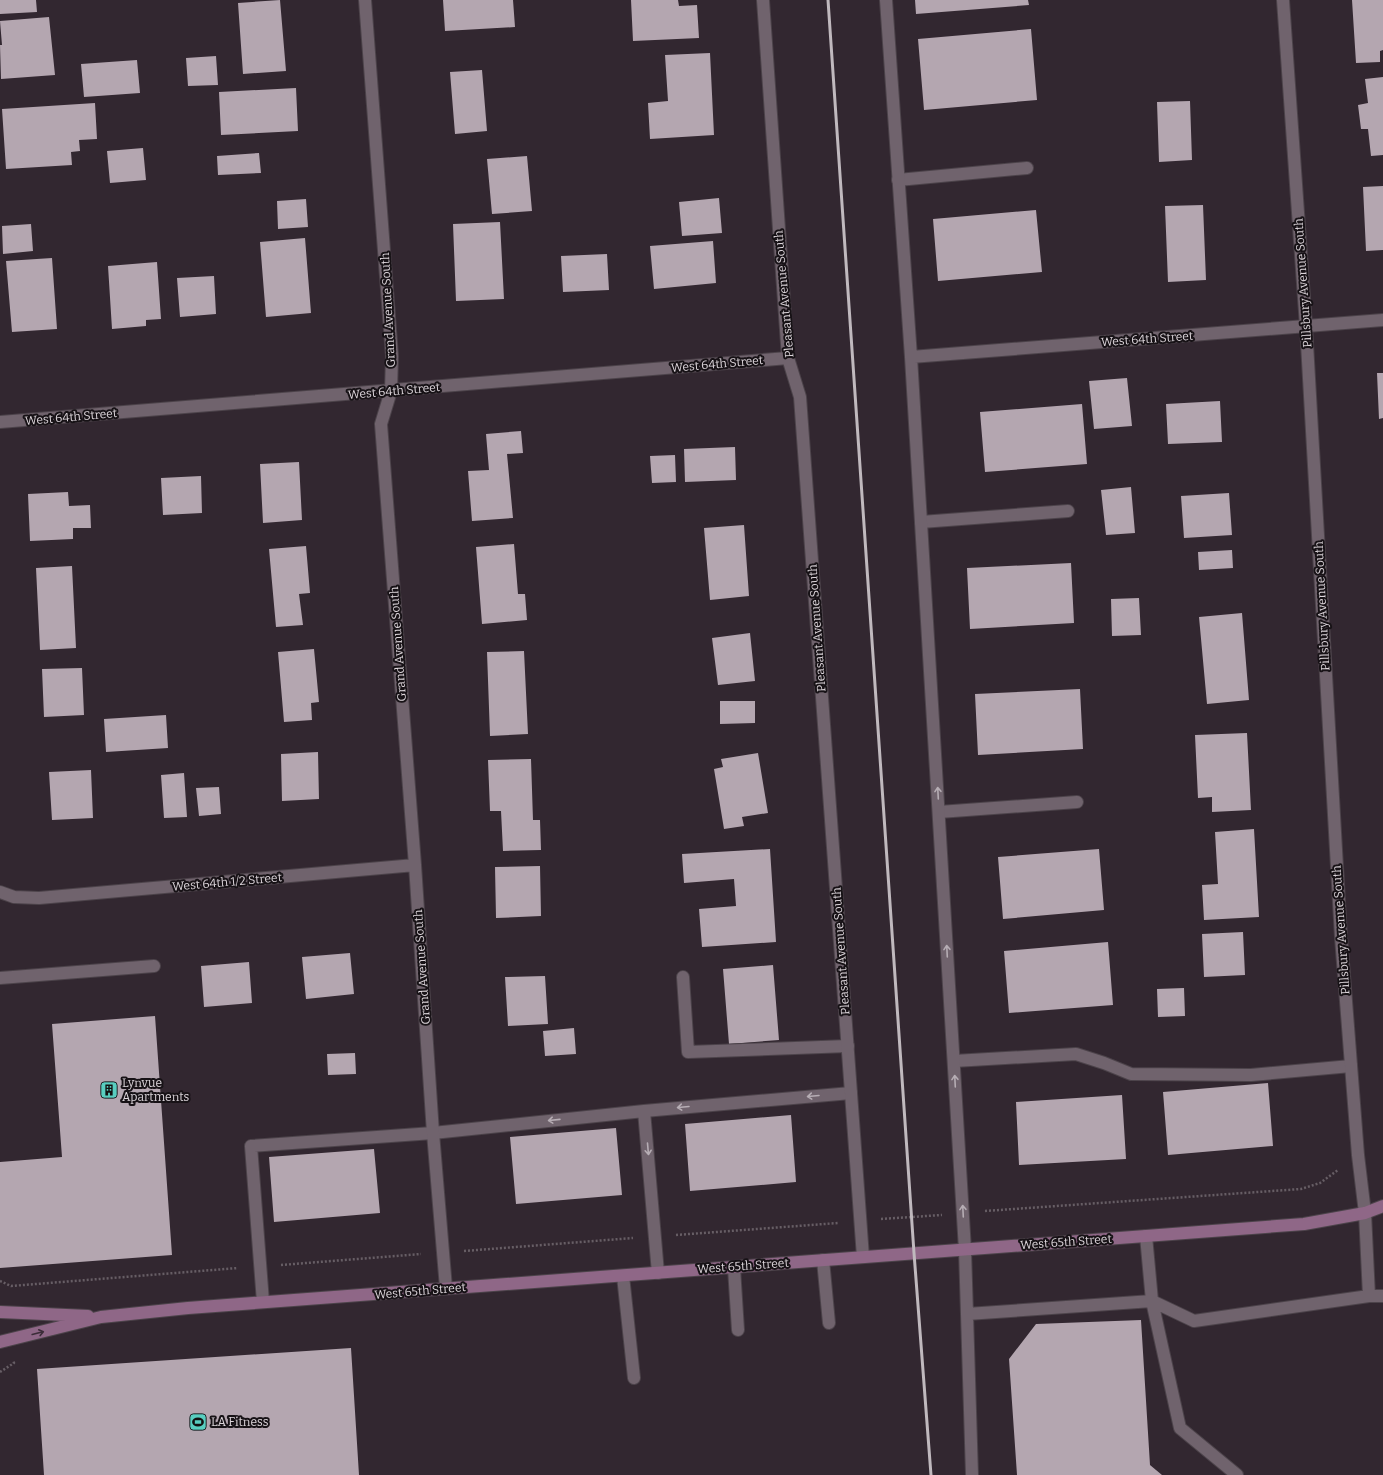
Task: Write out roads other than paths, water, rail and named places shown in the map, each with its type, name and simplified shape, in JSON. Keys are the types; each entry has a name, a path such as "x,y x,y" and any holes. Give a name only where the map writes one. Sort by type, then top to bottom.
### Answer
{"street":[{"name":"Grand Avenue South","path":"365,0 392,356 391,391 381,424 415,866 433,1133 446,1288"},
{"name":"Pleasant Avenue South","path":"763,0 788,358 800,397 863,1257"},
{"path":"886,0 911,356 963,1213 972,1475"},
{"name":"Pillsbury Avenue South","path":"1283,0 1306,326 1341,937 1358,1155 1365,1213 1370,1296"},
{"path":"898,180 1027,168"},
{"name":"West 64th Street","path":"911,356 1383,320"},
{"name":"West 64th Street","path":"0,422 788,358"},
{"path":"921,522 1068,511"},
{"path":"939,812 1077,802"},
{"name":"West 64th 1/2 Street","path":"0,892 14,897 39,898 415,866"},
{"path":"0,978 154,966"},
{"path":"683,977 688,1052 848,1046"},
{"path":"954,1061 1076,1054 1131,1074 1251,1075 1351,1066"},
{"path":"263,1302 251,1146 433,1133 644,1111 851,1093"},
{"path":"644,1111 658,1273"},
{"name":"West 65th Street","path":"0,1342 102,1317 188,1308 1304,1224 1365,1213 1383,1206"},
{"path":"1146,1236 1152,1301 1180,1428 1237,1475"},
{"path":"824,1260 829,1323"},
{"path":"734,1268 738,1330"},
{"path":"623,1276 634,1378"},
{"path":"967,1314 1152,1301 1194,1321 1370,1296 1383,1296"},
{"name":"West 65th Street","path":"0,1312 102,1317"}],"railway":[{"path":"828,0 914,1253 931,1475"}],"place":[{"name":"Lynvue Apartments","path":"109,1090"},
{"name":"LA Fitness","path":"198,1422"}]}
